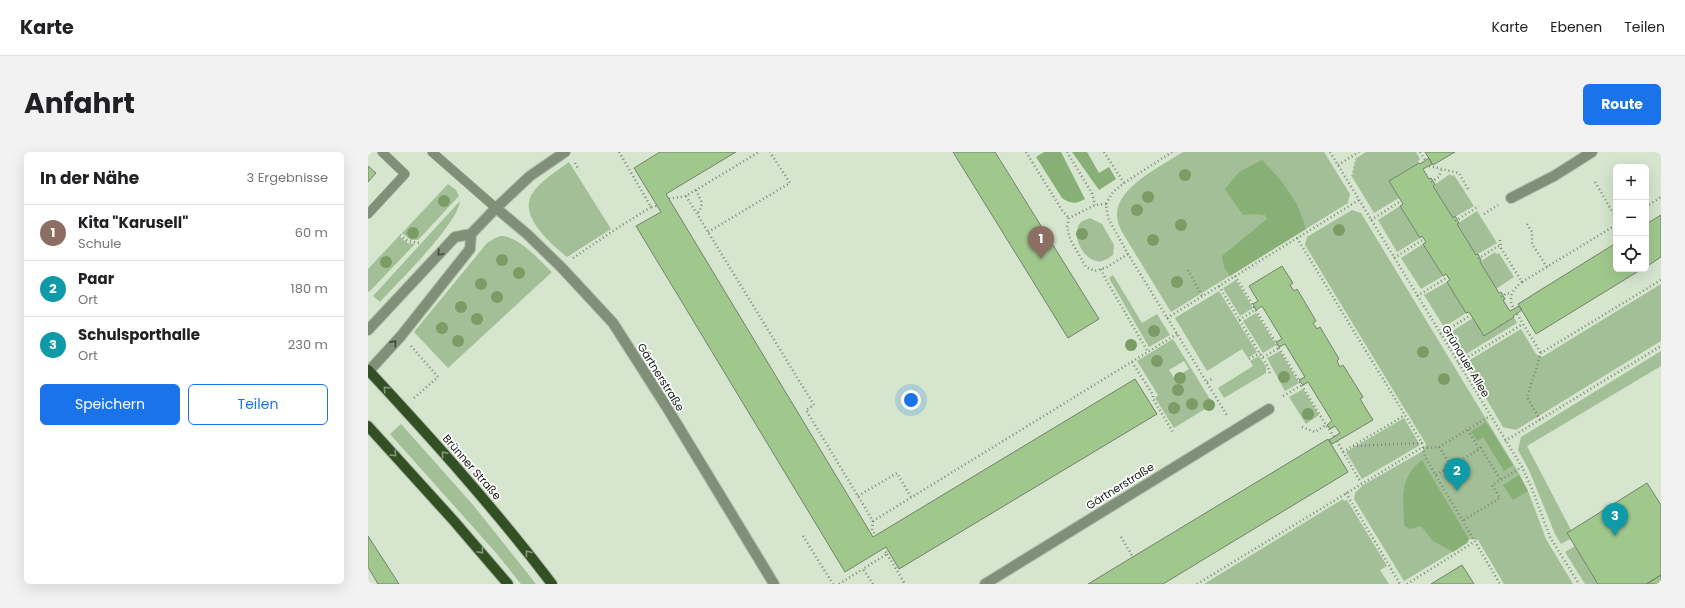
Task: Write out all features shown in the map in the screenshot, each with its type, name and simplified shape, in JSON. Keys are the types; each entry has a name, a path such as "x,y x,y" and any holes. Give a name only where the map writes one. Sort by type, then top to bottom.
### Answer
{"main road":[{"name":"Brünner Straße","path":"368,371 487,502 552,584"},
{"path":"368,426 449,515 508,584"}],"street":[{"path":"368,330 455,237 471,234 530,176 565,152"},
{"path":"1511,198 1554,176 1592,152"},
{"name":"Gärtnerstraße","path":"496,208 527,234 562,268 613,323 666,406 774,584"},
{"path":"368,371 401,336 470,250 471,234"},
{"name":"Gärtnerstraße","path":"985,584 1268,410"}],"lane":[{"path":"368,214 405,174 382,152"},
{"path":"432,152 496,208"}],"path":[{"path":"619,152 651,207"},
{"path":"669,199 686,196 759,152"},
{"path":"708,232 790,183 770,152"},
{"path":"1026,152 1062,210 1069,218"},
{"path":"1066,152 1092,194 1095,205"},
{"path":"1104,152 1124,183"},
{"path":"1172,152 1124,183 1113,192 1106,204 1108,218 1128,254 1236,430"},
{"name":"Grünauer Allee","path":"1330,152 1522,467 1550,537 1579,584"},
{"path":"1338,165 1359,152"},
{"path":"1420,152 1426,161"},
{"path":"1429,166 1459,173 1468,189"},
{"path":"1431,182 1439,177 1441,170"},
{"path":"1595,182 1613,213"},
{"path":"696,190 702,203 700,211 697,213"},
{"path":"686,196 814,405 806,410 873,521 872,530 876,535"},
{"path":"1649,205 1661,197"},
{"path":"1167,318 1359,200"},
{"path":"1371,220 1401,201"},
{"path":"1069,218 1095,205 1106,204"},
{"path":"569,260 651,207 657,206"},
{"path":"1455,221 1479,206"},
{"path":"1069,218 1067,227 1070,239 1086,267 1095,271 1107,267 1128,254"},
{"path":"1527,224 1532,232 1532,244 1547,267"},
{"path":"1514,309 1510,300 1511,294 1522,282 1613,227"},
{"path":"400,235 408,241 418,243"},
{"path":"1298,238 1422,443 1425,456 1464,520 1474,542 1500,584"},
{"path":"1394,258 1424,239"},
{"path":"1500,240 1501,248 1522,282"},
{"path":"1478,258 1501,246"},
{"path":"1101,269 1148,352"},
{"path":"1188,270 1202,296"},
{"path":"1235,276 1334,436"},
{"path":"1417,296 1448,277"},
{"path":"1540,420 1527,397 1541,353 1661,280"},
{"path":"1219,286 1263,357 1270,374"},
{"path":"1501,297 1507,293 1511,294"},
{"path":"1239,320 1254,308"},
{"path":"1517,314 1541,353"},
{"path":"1440,334 1471,315"},
{"path":"1458,363 1523,324"},
{"path":"873,521 1177,334"},
{"path":"408,343 438,377 422,391"},
{"path":"1263,357 1278,346"},
{"path":"1505,441 1661,346"},
{"path":"1249,359 1260,353"},
{"path":"1132,362 1153,395 1153,399 1173,432"},
{"path":"1207,382 1212,379"},
{"path":"1283,396 1301,384"},
{"path":"1343,452 1405,415"},
{"path":"1197,584 1361,483 1423,448 1439,447 1490,416"},
{"path":"1302,427 1315,432 1328,426"},
{"path":"1468,430 1500,479"},
{"path":"1337,441 1361,483"},
{"path":"1353,446 1422,443"},
{"path":"1439,447 1451,466"},
{"path":"1436,475 1479,449"},
{"path":"1464,520 1500,498 1492,485 1522,467"},
{"path":"858,496 897,473 911,497"},
{"path":"1346,493 1400,584"},
{"path":"803,536 833,584"},
{"path":"1121,537 1133,557"},
{"path":"1407,584 1474,542"},
{"path":"884,549 905,584"},
{"path":"839,584 887,554"},
{"path":"863,569 873,584"}],"green space":[{"path":"1044,152 1061,152 1085,199 1073,203 1062,198 1036,157"},
{"path":"1072,152 1087,152 1099,173 1109,167 1116,179 1099,190"},
{"path":"1183,152 1324,152 1350,194 1348,203 1171,312 1122,232 1118,223 1117,214 1119,204 1124,195 1133,186 1153,170"},
{"path":"1366,152 1416,152 1420,159 1418,161 1419,163 1389,181 1399,198 1374,213 1351,175 1353,174 1352,171 1354,170 1353,167 1356,161 1355,159"},
{"path":"1262,160 1280,179 1297,204 1306,229 1230,276 1224,267 1222,256 1267,219 1265,215 1243,215 1225,189 1239,172"},
{"path":"569,162 611,229 567,257 546,238 539,229 529,211 529,203 535,189 549,176"},
{"path":"1450,174 1452,176 1454,175 1474,206 1453,218 1433,186"},
{"path":"448,184 456,190 459,196 418,240 411,240 402,233"},
{"path":"460,201 457,211 439,238 380,302 373,296"},
{"path":"1400,206 1420,238 1397,252 1378,220"},
{"path":"1352,210 1361,213 1520,475 1528,491 1546,539 1573,584 1504,584 1478,540 1469,539 1467,543 1404,581 1354,499 1355,493 1363,485 1423,451 1426,444 1305,245 1307,237"},
{"path":"1477,211 1497,243 1476,255 1457,224"},
{"path":"1090,218 1102,224 1114,245 1113,255 1103,261 1096,261 1086,255 1077,238 1078,227 1081,222"},
{"path":"399,236 408,243 415,244 369,292 368,269"},
{"path":"501,236 508,237 522,244 552,272 448,368 414,332 487,243"},
{"path":"1423,244 1443,276 1421,289 1401,258"},
{"path":"1495,252 1496,254 1499,253 1514,277 1496,289 1480,262"},
{"path":"1113,275 1142,323 1157,314 1170,335 1149,347 1109,278"},
{"path":"1236,280 1253,308 1240,316 1223,288"},
{"path":"1447,282 1466,313 1444,327 1424,295"},
{"path":"1661,284 1661,341 1516,430 1503,427 1465,363 1521,329 1536,354 1542,357"},
{"path":"1219,291 1257,352 1248,358 1242,349 1207,371 1175,318"},
{"path":"1256,313 1276,345 1263,353 1243,321"},
{"path":"1514,317 1517,323 1461,357 1448,334 1473,318 1484,335"},
{"path":"1173,339 1213,404 1174,428 1155,398 1158,395 1137,361","holes":["1184,361 1189,369 1174,378 1169,370"]},
{"path":"1280,351 1299,383 1285,391 1267,358"},
{"path":"1661,351 1661,366 1527,446 1571,530 1567,533 1570,539 1561,544 1555,534 1529,470 1518,450 1521,437"},
{"path":"1259,356 1266,367 1266,373 1224,398 1218,388 1253,366 1250,361"},
{"path":"1303,389 1319,415 1306,424 1289,397"},
{"path":"1404,418 1420,445 1362,479 1346,452"},
{"path":"1486,422 1513,465 1504,471 1483,437 1477,441 1471,431"},
{"path":"401,424 474,506 536,584 521,584 497,554 390,434"},
{"path":"1422,460 1469,539 1467,543 1453,552 1433,541 1421,526 1410,529 1404,526 1403,498 1406,482 1414,467"},
{"path":"1519,475 1528,491 1513,500 1503,485"},
{"path":"1343,499 1344,501 1347,500 1387,566 1380,570 1389,584 1204,584"},
{"path":"1575,546 1598,584 1585,584 1565,552"}],"building":[{"path":"660,152 736,152 666,194 873,537 1135,379 1157,414 899,569 886,547 845,572 636,226 661,212 634,168"},
{"path":"953,152 995,152 1099,319 1068,338"},
{"path":"1425,152 1455,152 1433,165"},
{"path":"1429,158 1432,164 1423,169 1429,179 1431,178 1435,184 1433,186 1453,218 1455,216 1459,223 1457,224 1476,255 1478,254 1481,260 1480,262 1499,293 1501,292 1505,299 1503,300 1510,311 1519,306 1522,310 1513,316 1514,317 1484,336 1469,312 1466,313 1447,282 1450,280 1446,274 1443,276 1423,244 1426,242 1422,236 1420,238 1400,206 1403,204 1389,181"},
{"path":"368,166 376,173 368,182"},
{"path":"1661,215 1661,257 1649,265 1649,236 1649,222"},
{"path":"1613,245 1613,272 1637,272 1536,334 1518,304"},
{"path":"1282,266 1293,283 1290,285 1294,291 1297,289 1316,321 1313,323 1317,329 1320,327 1339,359 1337,361 1340,367 1343,365 1363,397 1360,399 1373,420 1332,444 1329,440 1340,433 1335,426 1330,429 1327,425 1332,421 1308,382 1303,385 1299,380 1305,377 1285,344 1279,347 1276,342 1282,339 1262,306 1256,310 1253,304 1258,301 1249,286"},
{"path":"1328,439 1348,472 1163,584 1088,584"},
{"path":"1647,483 1661,505 1661,575 1646,584 1598,584 1567,533"},
{"path":"368,536 399,584 378,584 368,567"},
{"path":"1462,565 1474,584 1431,584"},
{"path":"1661,575 1661,584 1647,584"}],"place":[{"name":"Kita \"Karusell\"","path":"1041,259"},
{"name":"Paar","path":"1457,491"},
{"name":"Schulsporthalle","path":"1615,536"}]}
